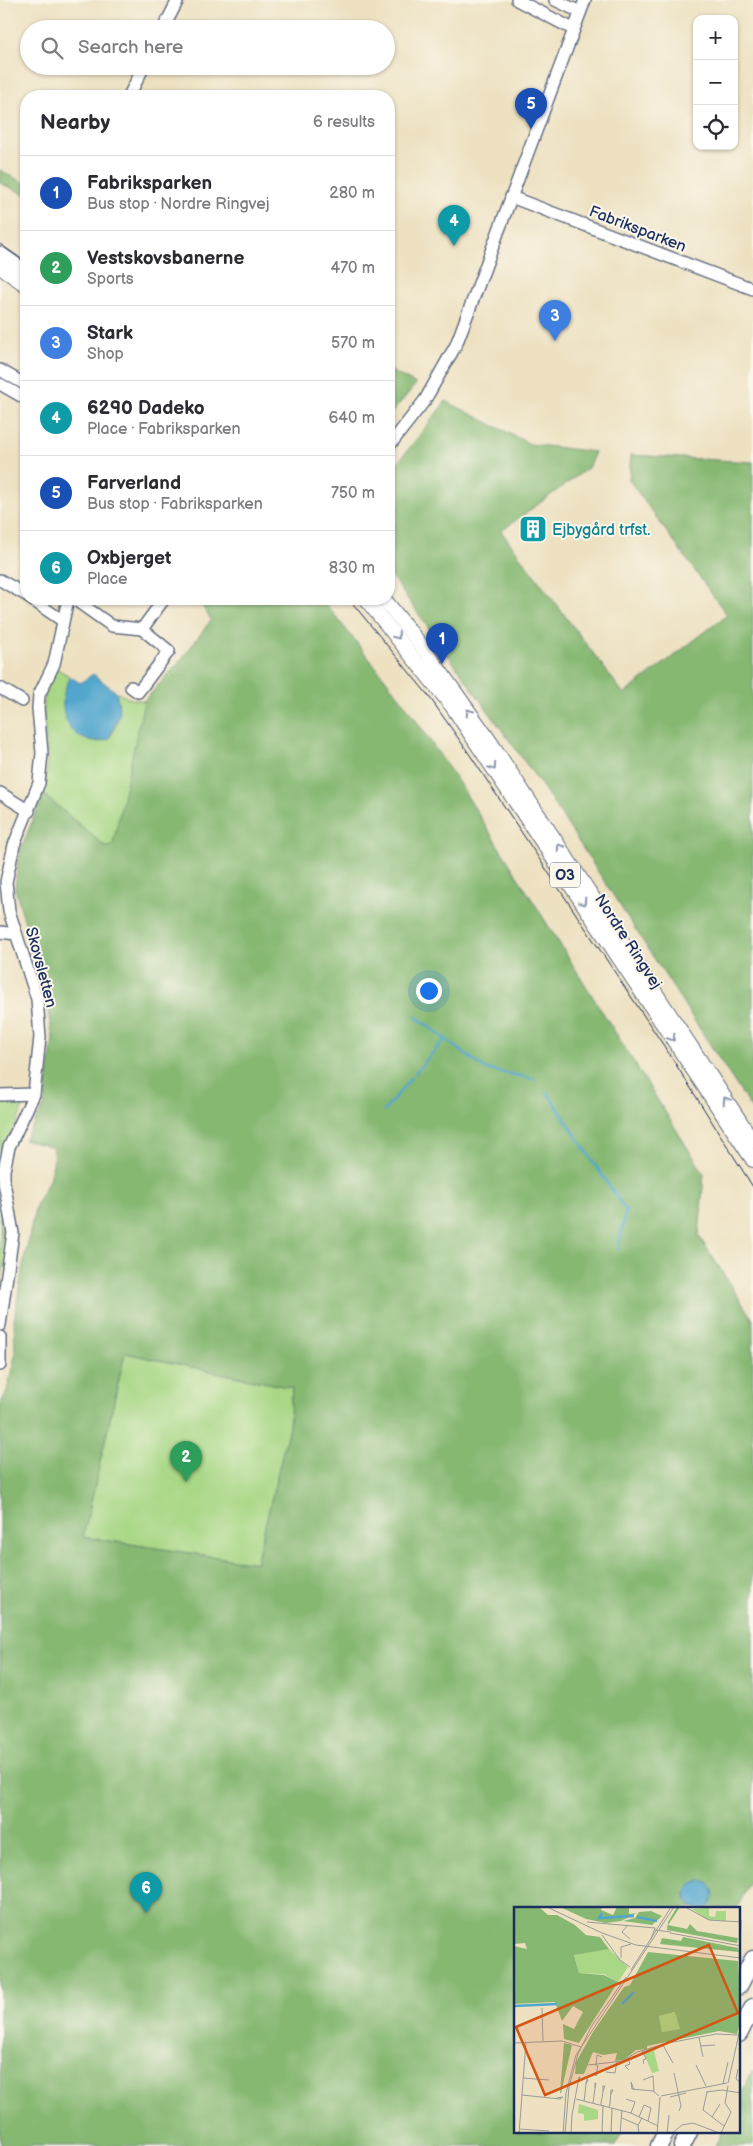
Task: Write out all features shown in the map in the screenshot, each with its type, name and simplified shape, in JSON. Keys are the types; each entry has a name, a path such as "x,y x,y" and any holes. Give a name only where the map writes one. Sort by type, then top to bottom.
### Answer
{"highway":[{"path":"740,1984 753,1959"},
{"path":"740,2032 753,2007"},
{"path":"659,2146 665,2134"},
{"path":"682,2146 688,2134"}],"main road":[{"path":"0,254 20,268"},
{"path":"0,268 20,281"},
{"name":"Nordre Ringvej","path":"371,605 452,706 753,1160"},
{"name":"Nordre Ringvej","path":"389,605 428,654 489,740 753,1141"}],"street":[{"path":"168,20 178,0"},
{"path":"517,0 573,29"},
{"path":"555,0 580,12"},
{"path":"395,439 415,414 444,370 456,345 585,0"},
{"path":"132,90 140,75"},
{"name":"Fabriksparken","path":"511,197 753,289"},
{"path":"0,370 20,382"},
{"path":"0,384 20,396"},
{"path":"0,574 4,581 20,592"},
{"path":"40,605 63,621"},
{"name":"Skovsletten","path":"0,1325 0,1311 12,1251 13,1233 4,1182 5,1164 9,1147 34,1094 39,1061 40,1019 33,986 9,911 6,882 14,845 36,794 42,768 38,708 42,686 54,664 67,605"},
{"path":"82,605 112,626 142,629 169,651 138,692 132,687"},
{"path":"142,629 160,605"},
{"path":"0,688 22,701"},
{"path":"0,793 29,811"},
{"path":"0,932 16,934"},
{"path":"0,1096 34,1094"},
{"path":"0,1337 0,1365"}],"green space":[{"path":"0,170 20,181 20,192 0,183"},
{"path":"395,373 416,384 395,409"},
{"path":"446,401 530,444 595,452 588,468 501,531 624,694 727,615 629,480 631,455 753,462 753,1111 545,790 395,581 395,466"},
{"path":"202,605 327,605 402,700 457,780 704,1174 699,1236 753,1320 753,1876 738,1907 514,1907 514,2134 622,2134 615,2146 0,2146 0,1405 7,1391 15,1355 14,1320 36,1205 49,1180 54,1160 53,1147 24,1140 44,1106 53,1038 41,976 15,889 18,857 43,794 107,848 113,844 144,701 181,660 211,620","holes":["125,1353 292,1388 289,1427 256,1563 83,1537"]},
{"path":"56,668 71,677 67,684 97,742 109,739 115,727 118,711 116,692 128,698 144,701 116,837 113,844 107,848 43,794 47,771 44,705"},
{"path":"26,1098 0,1171 0,1099"},
{"path":"0,1185 9,1241 0,1288"},
{"path":"125,1353 292,1388 289,1427 256,1563 83,1537"},
{"path":"753,2070 753,2146 715,2146 721,2134 740,2134 740,2096"}],"water":[{"path":"93,674 116,692 120,712 109,739 95,741 84,739 75,733 68,724 64,713 63,701 65,689 71,677 80,683"},
{"path":"695,1882 705,1882 713,1890 713,1900 707,1907 693,1907 687,1900 687,1890"}],"waterway":[{"path":"416,1017 485,1069 535,1079"},
{"path":"415,1073 445,1039"},
{"path":"384,1111 411,1078"},
{"path":"547,1092 626,1211 618,1249"}],"tram line":[{"path":"0,244 20,258"},
{"path":"354,605 428,695 470,755 668,1052 753,1187"}],"place":[{"name":"Farverland","path":"531,129"},
{"name":"6290 Dadeko","path":"454,246"},
{"name":"Stark","path":"555,341"},
{"name":"Ejbygård trfst.","path":"533,529"},
{"name":"Fabriksparken","path":"442,664"},
{"name":"Vestskovsbanerne","path":"186,1482"},
{"name":"Oxbjerget","path":"146,1913"}]}
